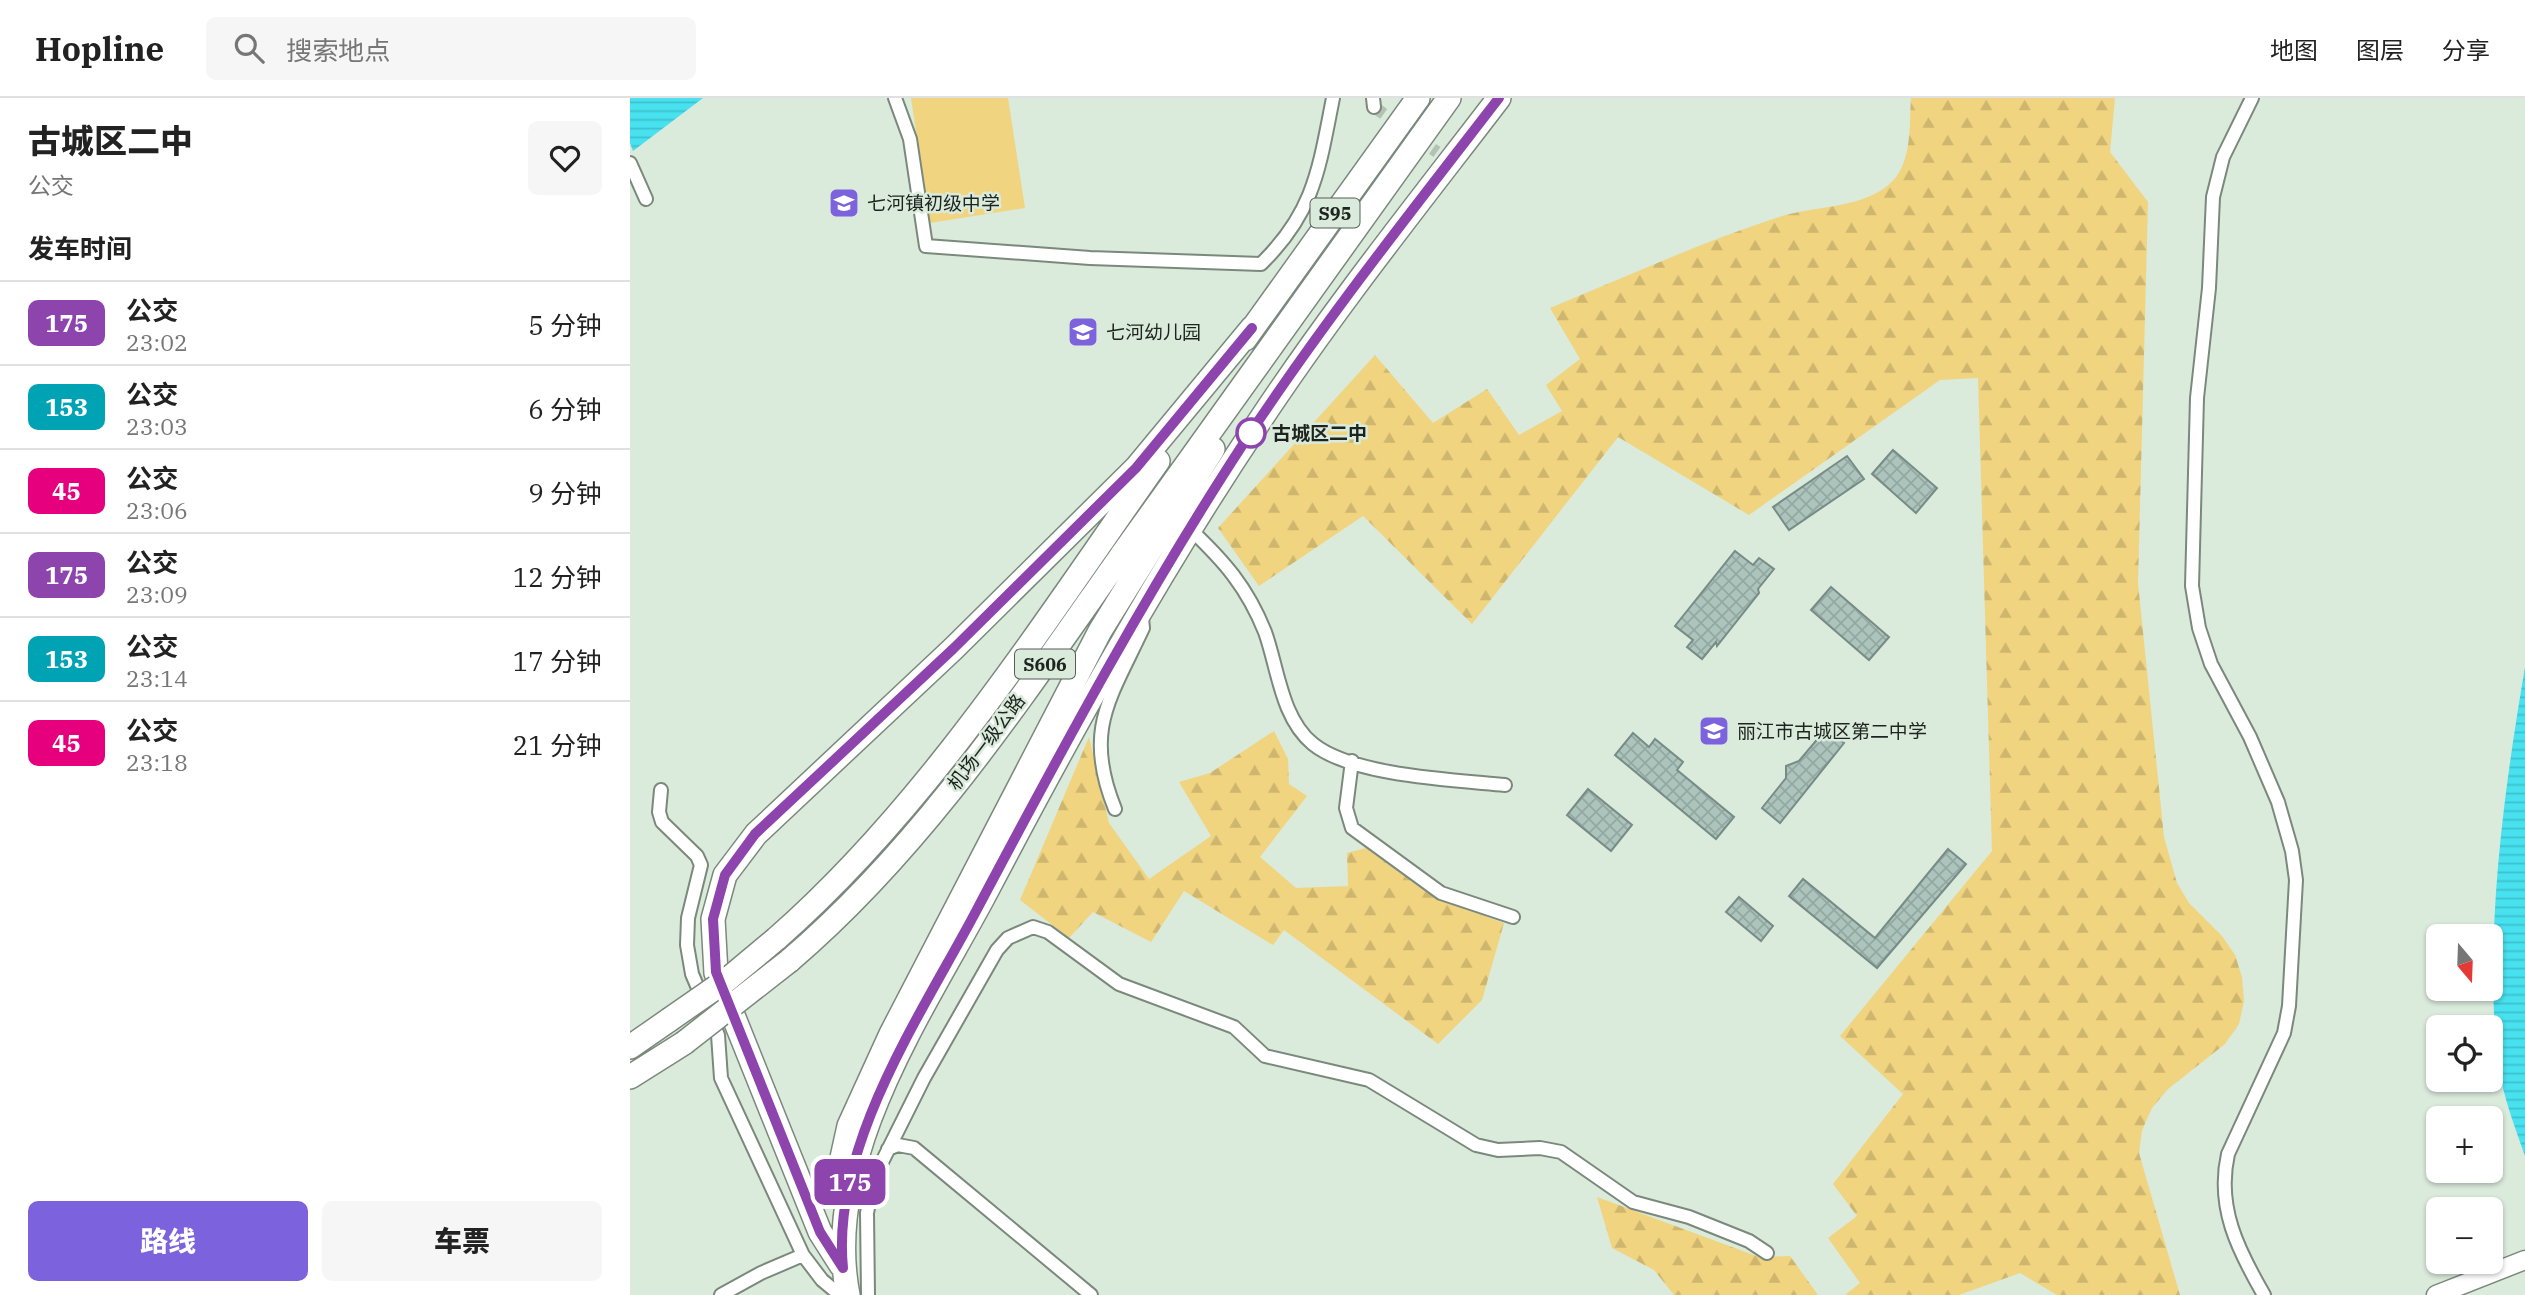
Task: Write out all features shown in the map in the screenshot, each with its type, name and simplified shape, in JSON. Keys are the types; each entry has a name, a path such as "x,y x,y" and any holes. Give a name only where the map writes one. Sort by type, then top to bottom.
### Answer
{"highway":[{"name":"S95","path":"1252,328 1418,98"},
{"name":"S95","path":"1273,343 1449,98"},
{"path":"843,1268 843,1228 850,1183 881,1090 1028,813 1140,611 1284,384 1443,157 1499,98"},
{"name":"机场一级公路","path":"630,1047 728,979 776,939 855,863 933,770 1026,647 1252,328"},
{"path":"843,1268 820,1232 722,992 712,933 715,905 725,875 755,834 962,640 1136,468 1252,328"},
{"name":"机场一级公路","path":"630,1077 684,1043 789,961 874,880 928,818 1046,662 1273,343"},
{"path":"848,1295 836,1233 836,1189 843,1145 856,1108 1100,631 1193,485 1273,343"}],"main road":[{"path":"2436,1295 2525,1260"}],"street":[{"path":"895,98 910,139 926,246 1090,258 1261,264 1295,225 1316,184 1333,98"},
{"path":"2252,98 2223,158 2213,197 2209,288 2197,398 2191,564 2195,607 2204,646 2250,737 2278,802 2292,851 2296,880 2289,1006 2284,1033 2228,1154 2224,1173 2226,1213 2241,1252 2264,1295"},
{"path":"630,163 646,199"},
{"path":"1190,529 1226,562 1246,592 1265,633 1298,727 1325,752 1401,775 1505,785"},
{"path":"1115,809 1104,775 1099,733 1105,707 1143,628 1140,611"},
{"path":"1352,761 1346,807 1349,823 1356,832 1441,894 1513,917"},
{"path":"662,790 659,812 662,822 697,856 701,865 688,918 687,945 692,974 719,1035 721,1078 803,1255 822,1280 841,1295"},
{"path":"869,1295 867,1213 874,1178 924,1078 997,950 1008,938 1033,927 1048,932 1119,984 1234,1027 1265,1056 1369,1080 1476,1145 1498,1150 1540,1148 1561,1152 1633,1202 1689,1217 1708,1227 1739,1237 1767,1253"},
{"path":"888,1149 898,1145 914,1147 1091,1295"},
{"path":"721,1295 761,1273 803,1255"}],"green space":[{"path":"911,98 1008,98 1025,208 930,223"},
{"path":"1911,98 2115,98 2110,152 2148,202 2138,583 2164,837 2177,883 2189,903 2222,936 2235,955 2242,977 2244,1001 2239,1024 2225,1044 2168,1089 2152,1108 2142,1130 2139,1153 2180,1295 2057,1295 2020,1273 1959,1295 1845,1295 1860,1283 1828,1238 1857,1216 1833,1184 1903,1094 1840,1036 1992,851 1978,378 1940,380 1749,515 1618,437 1472,624 1363,516 1259,586 1218,528 1375,355 1433,423 1487,389 1519,435 1562,411 1546,385 1580,359 1550,308 1750,227 1792,213 1848,203 1874,194 1895,179 1901,169 1908,146"},
{"path":"1274,731 1288,759 1289,784 1307,796 1260,857 1296,888 1348,886 1347,853 1366,848 1435,898 1504,923 1482,1000 1438,1044 1284,930 1273,945 1184,891 1151,942 1093,912 1069,938 1020,900 1089,737 1109,823 1149,879 1211,836 1179,782 1210,773"},
{"path":"1597,1197 1759,1257 1790,1256 1818,1295 1674,1295 1654,1270 1612,1248"}],"water":[{"path":"630,98 703,98 633,151 630,143"},
{"path":"2525,667 2525,1156 2503,1088 2503,1015 2495,1015 2494,1001 2503,1001 2503,924 2494,924 2510,761"}],"building":[{"path":"1893,450 1937,488 1916,513 1872,474"},
{"path":"1847,456 1864,479 1789,530 1773,507"},
{"path":"1735,551 1753,565 1759,558 1774,569 1758,589 1759,593 1717,646 1716,642 1702,659 1687,647 1693,640 1675,626"},
{"path":"1831,587 1889,637 1869,660 1811,610"},
{"path":"1826,729 1844,743 1780,823 1762,808 1786,778 1786,766 1799,761"},
{"path":"1633,733 1649,747 1655,739 1683,762 1677,770 1734,817 1716,839 1615,755"},
{"path":"1588,789 1632,825 1611,851 1567,815"},
{"path":"1948,849 1966,864 1877,968 1789,896 1803,879 1875,938"},
{"path":"1739,897 1773,926 1761,941 1726,912"}],"tunnel":[{"path":"1374,107 1437,152"}],"bus line":[{"name":"175","path":"1252,328 1136,468 1024,581 755,834 733,860 725,875 715,905 712,933 716,972 722,992 820,1232 843,1268 841,1251 845,1205 856,1159 881,1090 1116,652 1190,529 1284,384 1499,98"}],"place":[{"name":"七河镇初级中学","path":"844,203"},
{"name":"七河幼儿园","path":"1083,332"},
{"name":"古城区二中","path":"1251,433"},
{"name":"丽江市古城区第二中学","path":"1714,731"}]}
